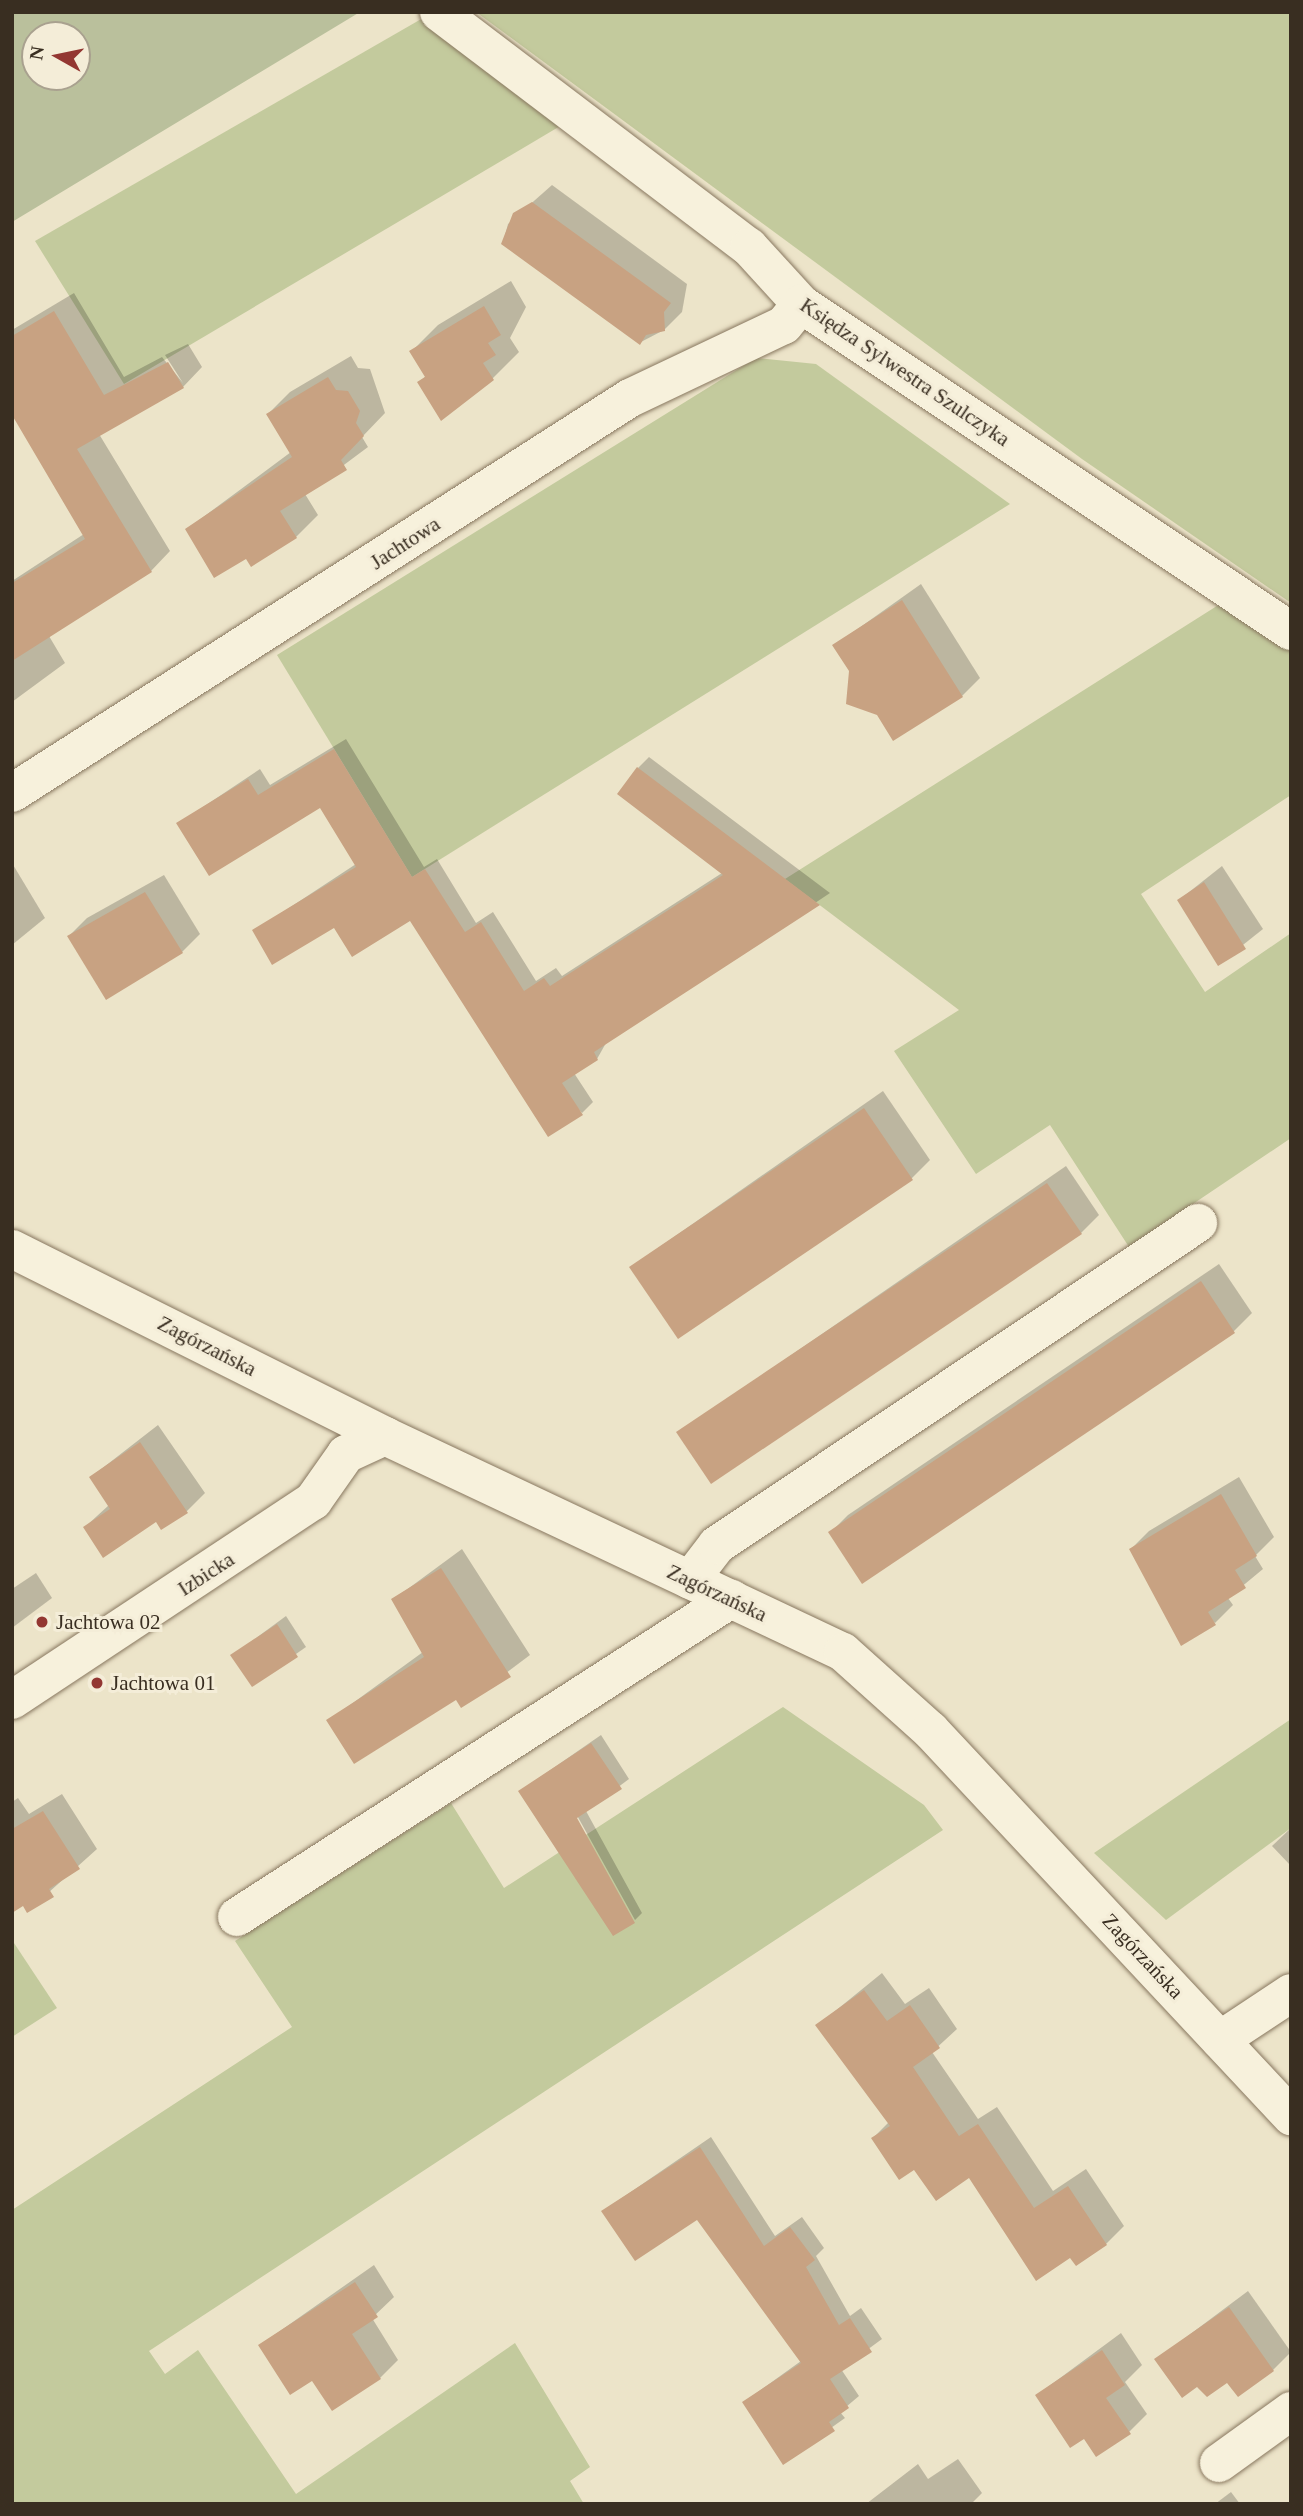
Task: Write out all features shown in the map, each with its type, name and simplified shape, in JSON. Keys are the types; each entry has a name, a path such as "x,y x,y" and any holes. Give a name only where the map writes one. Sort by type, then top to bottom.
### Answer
{"street":[{"name":"Księdza Sylwestra Szulczyka","path":"439,12 749,247 801,304 1291,631"},
{"name":"Jachtowa","path":"12,793 630,398 784,326 801,304"},
{"path":"690,1580 717,1545 1198,1223"},
{"name":"Zagórzańska","path":"12,1249 385,1436 843,1652 930,1730 1291,2116"},
{"name":"Izbicka","path":"12,1700 313,1501 346,1454 385,1436"},
{"path":"237,1917 731,1599"},
{"path":"1220,2040 1291,1993"},
{"path":"1219,2463 1291,2411"}],"green space":[{"path":"12,12 360,12 12,222"},
{"path":"476,12 1291,12 1291,603 1082,459"},
{"path":"423,18 567,122 124,384 35,241"},
{"path":"756,358 816,364 1010,504 412,877 277,655"},
{"path":"1220,604 1291,652 1291,795 1141,894 1205,992 1291,933 1291,1138 1129,1247 1050,1125 976,1174 894,1051 959,1010 785,879"},
{"path":"783,1707 924,1805 943,1830 149,2351 165,2374 198,2350 296,2494 515,2343 590,2467 570,2481 584,2504 12,2504 12,2210 292,2027 235,1941 451,1803 504,1888"},
{"path":"1291,1719 1291,1828 1166,1920 1094,1853"},
{"path":"12,1940 57,2008 12,2037"}],"building":[{"path":"532,202 671,303 664,312 665,331 646,335 640,345 501,244 513,213"},
{"path":"484,306 501,335 488,343 496,355 483,363 494,380 441,421 417,382 425,377 409,351"},
{"path":"54,311 104,395 168,362 184,388 77,449 152,572 12,661 12,583 85,539 12,415 12,336"},
{"path":"328,377 336,390 348,391 360,411 356,423 364,436 341,460 347,470 280,511 297,538 251,567 246,559 214,578 185,529 292,457 266,414"},
{"path":"902,600 963,697 893,741 877,715 846,704 849,671 832,645"},
{"path":"334,749 412,877 425,869 465,932 481,922 524,991 544,978 550,986 723,875 617,794 637,767 820,905 594,1052 598,1060 562,1083 583,1115 548,1137 410,921 352,957 334,928 272,965 252,930 356,867 320,808 209,876 176,823 248,779 258,795"},
{"path":"1204,882 1246,949 1218,966 1177,900"},
{"path":"145,892 183,953 106,1000 67,936"},
{"path":"864,1108 913,1180 678,1339 629,1267"},
{"path":"1047,1183 1082,1234 711,1484 676,1432"},
{"path":"1201,1281 1235,1333 862,1584 828,1532"},
{"path":"140,1442 188,1513 161,1530 156,1522 103,1558 83,1527 110,1509 89,1477"},
{"path":"1221,1494 1257,1556 1235,1570 1246,1588 1208,1612 1216,1625 1181,1646 1129,1549"},
{"path":"441,1568 511,1677 461,1708 456,1700 354,1764 326,1720 424,1657 391,1599"},
{"path":"277,1624 298,1657 252,1687 230,1655"},
{"path":"591,1743 622,1789 577,1818 635,1923 613,1936 518,1791"},
{"path":"43,1811 80,1869 49,1889 54,1897 27,1913 23,1906 12,1913 12,1829"},
{"path":"864,1990 887,2021 910,2005 940,2048 913,2067 959,2136 978,2124 1034,2208 1068,2186 1107,2245 1076,2266 1070,2258 1036,2281 969,2178 936,2201 914,2170 899,2180 871,2138 890,2126 815,2025"},
{"path":"700,2147 764,2246 790,2227 815,2260 806,2267 839,2325 850,2318 872,2352 830,2379 849,2408 829,2422 835,2431 783,2465 742,2402 801,2363 697,2220 635,2261 601,2211"},
{"path":"355,2282 378,2317 352,2334 381,2379 332,2411 312,2381 290,2395 258,2345"},
{"path":"1229,2307 1274,2371 1238,2397 1227,2383 1207,2397 1197,2387 1182,2398 1154,2359"},
{"path":"1102,2350 1125,2385 1106,2398 1131,2434 1096,2457 1084,2439 1070,2448 1035,2395"}],"place":[{"name":"Jachtowa 02","path":"42,1622"},
{"name":"Jachtowa 01","path":"97,1683"}]}
